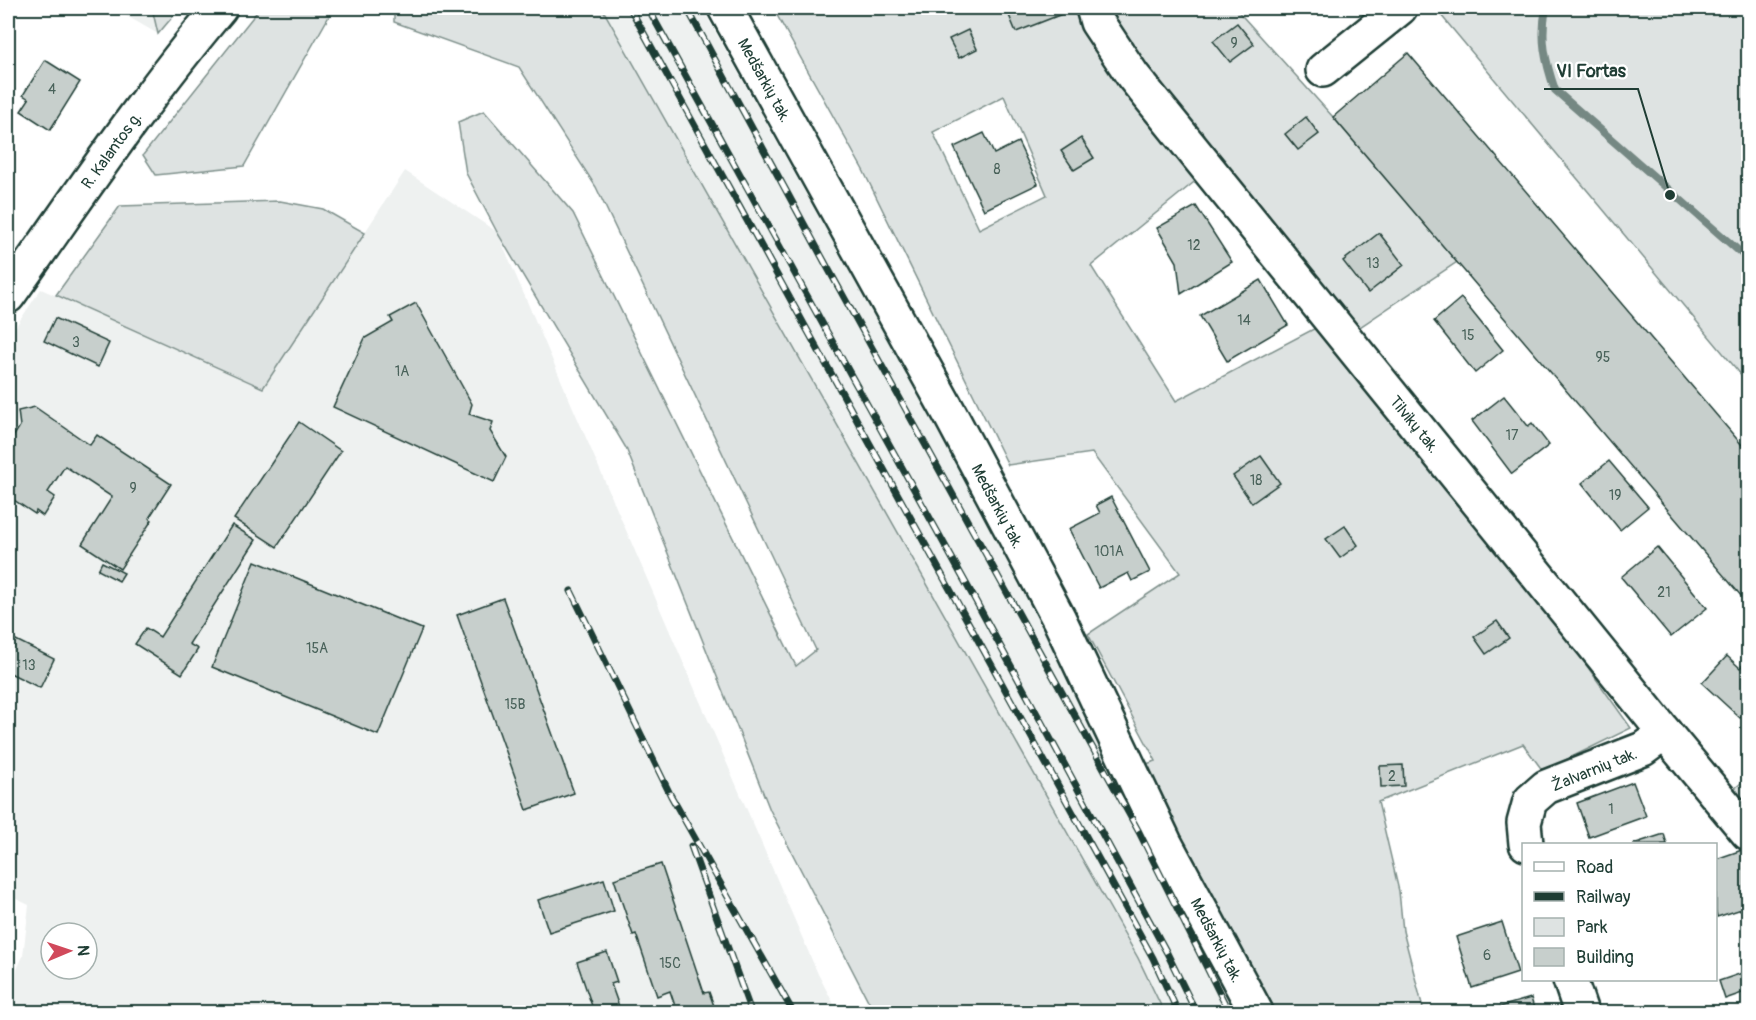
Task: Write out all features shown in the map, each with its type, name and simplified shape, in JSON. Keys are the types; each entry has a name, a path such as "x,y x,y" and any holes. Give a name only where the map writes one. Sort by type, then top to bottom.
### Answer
{"street":[{"name":"R. Kalantos g.","path":"8,296 185,49 220,8"},
{"name":"Medšarkių tak.","path":"725,8 951,416 1059,620 1165,843 1256,1012"},
{"name":"Tilvikų tak.","path":"1093,8 1097,22 1133,76 1665,733 1749,833"},
{"path":"1323,70 1400,8"},
{"name":"Žalvarnių tak.","path":"1526,843 1524,823 1530,801 1546,787 1643,749 1665,733"},
{"path":"1570,981 1581,1012"}],"shaded area":[{"path":"113,8 152,8 158,34"},
{"path":"602,8 702,8 985,515 1245,1012 1164,1012 1138,958"},
{"path":"405,171 497,232 818,974 838,1012 8,1012 8,990 23,956 29,905 8,895 8,338 41,289 263,388"}],"green space":[{"path":"152,8 180,8 158,34"},
{"path":"260,8 337,8 332,11 244,166 156,175 143,155"},
{"path":"397,8 602,8 1138,958 1164,1012 874,1012 770,810 626,448 497,232 466,173 458,122 484,111 573,213 796,666 816,650 596,187 519,67 394,22 394,10"},
{"path":"773,8 1235,8 1333,117 1457,262 1345,337 1416,425 1631,728 1543,771 1523,744 1378,802 1399,891 1403,931 1424,1012 1274,1012 1136,767 1156,761 1088,634 1180,573 1092,453 1008,465 863,170","holes":["1004,96 1047,195 979,229 933,132","1209,170 1331,320 1176,401 1091,266"]},
{"path":"1435,8 1748,8 1748,383"},
{"path":"280,201 323,209 365,233 263,388 56,295 120,206"},
{"path":"1748,777 1748,833 1721,800"}],"building":[{"path":"1006,8 1059,8 1062,14 1016,32"},
{"path":"1237,23 1254,44 1230,62 1213,41"},
{"path":"968,30 977,49 959,58 949,39"},
{"path":"1408,53 1748,452 1748,604 1333,117"},
{"path":"45,60 80,82 50,130 21,111 29,99 23,95"},
{"path":"1306,117 1319,134 1298,150 1285,134"},
{"path":"984,133 994,154 1018,142 1038,184 984,210 954,147"},
{"path":"1081,138 1094,158 1074,170 1061,151"},
{"path":"1196,206 1232,262 1181,294 1177,262 1157,228"},
{"path":"1379,233 1404,265 1368,293 1343,261"},
{"path":"1261,280 1288,325 1227,361 1200,316"},
{"path":"1461,298 1503,350 1475,373 1434,321"},
{"path":"416,303 472,404 469,414 493,422 490,431 506,457 494,482 333,407 365,338 393,322 390,317"},
{"path":"55,318 109,343 98,367 44,341"},
{"path":"1504,396 1528,426 1532,423 1549,445 1512,474 1472,421"},
{"path":"35,407 90,445 97,435 171,484 149,518 152,520 120,569 82,544 112,497 65,466 48,492 55,497 43,516 36,511 35,514 8,496 8,445 20,426 18,411"},
{"path":"299,422 341,451 277,547 234,519"},
{"path":"1261,456 1280,483 1252,503 1233,476"},
{"path":"1609,461 1648,507 1620,530 1582,483"},
{"path":"1111,497 1150,572 1132,581 1128,573 1099,588 1069,529 1100,513 1096,505"},
{"path":"232,525 256,540 189,644 198,649 182,674 135,644 146,628 160,637"},
{"path":"1345,526 1358,545 1340,558 1326,539"},
{"path":"1657,547 1707,608 1671,637 1621,577"},
{"path":"255,561 422,629 378,735 212,667"},
{"path":"102,562 124,573 119,581 98,570"},
{"path":"503,598 574,793 527,810 457,615"},
{"path":"1497,621 1509,638 1486,654 1474,637"},
{"path":"8,636 54,659 40,688 8,672"},
{"path":"1727,656 1740,668 1748,659 1748,708 1740,718 1702,683"},
{"path":"1403,765 1404,786 1381,787 1380,766"},
{"path":"1633,782 1646,816 1589,837 1577,803"},
{"path":"1664,834 1667,843 1636,843"},
{"path":"1742,850 1748,869 1748,907 1717,917 1717,859"},
{"path":"661,864 704,993 709,992 714,1006 693,1012 677,1012 670,991 657,996 636,934 633,935 614,879"},
{"path":"604,879 614,911 549,932 538,900"},
{"path":"1502,922 1518,973 1472,988 1456,937"},
{"path":"607,952 617,982 611,984 621,1012 594,1012 577,962"},
{"path":"1748,971 1748,991 1725,999 1719,981"},
{"path":"1531,998 1535,1012 1482,1012"}],"waterway":[{"path":"1546,8 1543,29 1544,49 1555,90 1748,259"}],"railway":[{"path":"630,8 1153,958 1178,1012"},
{"path":"648,8 973,596 1167,953 1196,1012"},
{"path":"687,8 1139,832 1229,1012"},
{"path":"571,591 671,796 793,1012"},
{"path":"691,846 751,1012"}],"place":[{"name":"VI Fortas","path":"1670,195"}]}
